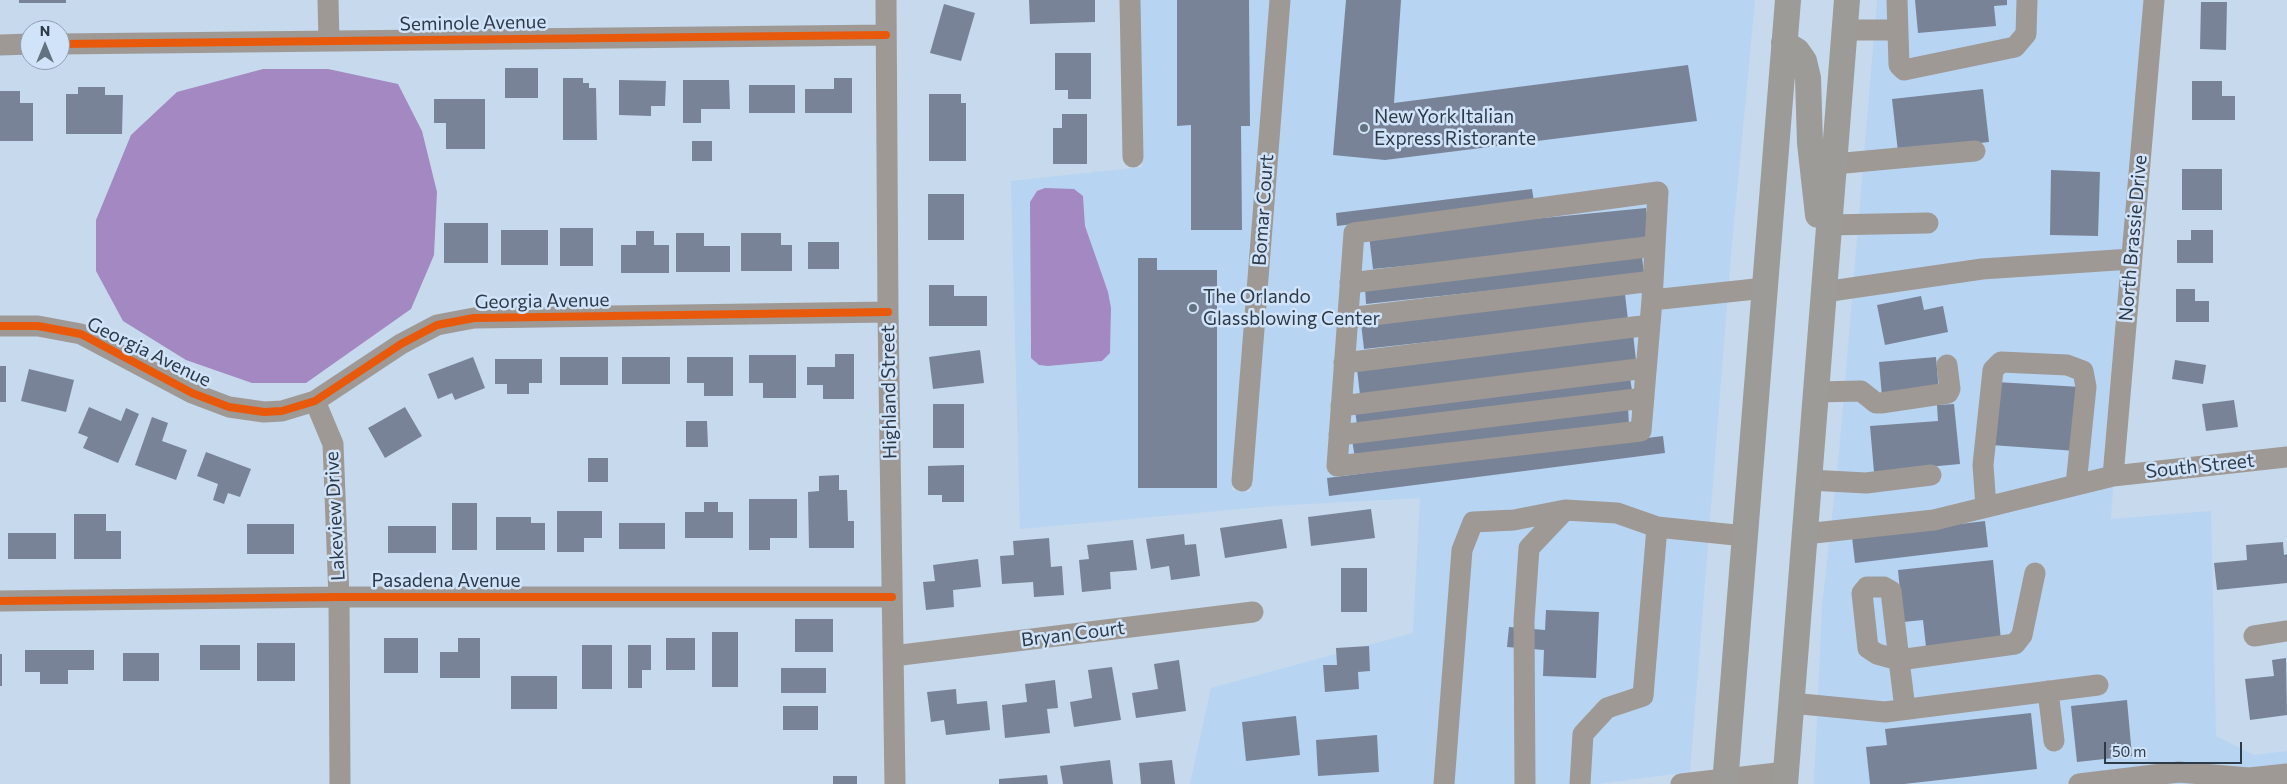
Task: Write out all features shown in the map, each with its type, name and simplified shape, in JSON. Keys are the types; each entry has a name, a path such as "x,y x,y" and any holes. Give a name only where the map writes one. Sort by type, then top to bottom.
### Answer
{"main road":[{"path":"1726,781 1788,0"},
{"path":"1786,778 1847,0"},
{"path":"1784,43 1797,51 1804,61 1808,78 1810,143 1825,284"}],"street":[{"path":"328,0 329,41"},
{"name":"Highland Street","path":"886,0 888,312 895,784"},
{"path":"1130,0 1132,157"},
{"name":"Bomar Court","path":"1242,480 1280,0"},
{"path":"1897,0 1899,65 1904,70 2015,47 2026,34 2027,0"},
{"name":"North Brassie Drive","path":"2113,476 2154,0"},
{"path":"1844,30 1897,30"},
{"name":"Seminole Avenue","path":"70,44 886,35"},
{"path":"0,45 20,44"},
{"path":"1834,164 1975,151"},
{"path":"1658,192 1655,246 1641,431 1337,466 1354,234 1658,192"},
{"path":"1829,225 1928,223"},
{"path":"1350,284 1655,246"},
{"path":"1825,284 1982,269 2131,259"},
{"path":"1348,318 1652,291 1765,288"},
{"name":"Georgia Avenue","path":"0,326 38,326 81,334 192,393 229,408 264,412 282,411 315,401 401,344 422,333 437,326 474,318 888,312"},
{"path":"1344,363 1650,325"},
{"path":"1986,507 1983,465 1993,370 2001,362 2067,365 2083,371 2086,387 2076,485"},
{"path":"1816,392 1861,391 1876,403 1881,404 1948,393 1950,390 1947,365"},
{"path":"1341,406 1646,368"},
{"path":"1339,435 1644,398"},
{"name":"Lakeview Drive","path":"315,401 333,444 339,597 340,784"},
{"name":"South Street","path":"1805,534 1934,520 2113,476 2287,457"},
{"path":"1809,480 1866,483 1931,475"},
{"path":"1444,784 1462,550 1473,522 1514,520 1565,510 1616,512 1657,527 1745,536"},
{"path":"1525,784 1524,621 1529,548 1565,510"},
{"path":"1580,784 1583,734 1607,708 1643,696 1657,527"},
{"path":"1905,709 1899,660 2015,644 2022,635 2035,573"},
{"name":"Pasadena Avenue","path":"0,601 339,597 892,597"},
{"name":"Bryan Court","path":"893,656 1253,612"},
{"path":"2254,636 2287,631"},
{"path":"1791,703 1885,712 2098,685"},
{"path":"2048,691 2054,741"},
{"path":"2079,784 2179,772 2211,779 2248,778 2266,780 2287,774"},
{"path":"1681,784 1786,778"}],"shaded area":[{"path":"1139,0 1270,0 1232,490 1250,492 1289,0 1755,0 1731,255 1690,772 1597,784 1190,784 1211,688 1413,633 1420,498 1273,506 1020,529 1011,181 1142,167","holes":["1030,202 1084,205 1085,226 1111,308 1110,353 1102,361 1048,366 1030,343"]},
{"path":"1877,0 2144,0 2103,476 2113,487 2111,519 2211,511 2216,736 2254,755 2287,751 2287,784 1814,784 1822,606 1839,454"},
{"path":"263,69 328,69 398,84 422,131 437,192 434,255 411,309 306,383 252,383 186,360 123,321 96,271 96,220 131,135 177,92"},
{"path":"1045,188 1074,189 1083,196 1085,226 1108,292 1111,308 1110,353 1102,361 1048,366 1039,365 1031,358 1030,202 1037,191"}],"building":[{"path":"19,0 66,0 66,3 19,3"},
{"path":"1029,0 1095,0 1095,22 1030,24"},
{"path":"1177,0 1249,0 1250,126 1241,126 1242,230 1191,230 1191,125 1177,126"},
{"path":"1346,0 1401,0 1394,103 1688,65 1697,121 1385,160 1333,155"},
{"path":"1915,0 2007,0 2007,5 1994,6 1996,26 1918,33"},
{"path":"2201,2 2227,2 2226,50 2200,49"},
{"path":"944,4 975,13 961,61 930,53"},
{"path":"1055,53 1091,53 1091,99 1068,99 1068,90 1055,90"},
{"path":"505,68 538,68 538,98 505,98"},
{"path":"563,78 583,78 583,83 589,83 589,88 596,88 597,140 563,140"},
{"path":"834,78 852,78 852,113 805,113 805,89 834,89"},
{"path":"619,80 666,81 665,106 651,106 651,116 619,115"},
{"path":"683,80 729,80 730,109 701,109 701,123 683,123"},
{"path":"2192,81 2222,81 2222,96 2235,96 2235,120 2192,120"},
{"path":"749,85 795,85 795,113 749,113"},
{"path":"78,87 105,87 105,95 123,95 122,134 66,134 66,94 78,94"},
{"path":"1983,89 1989,142 1898,152 1892,99"},
{"path":"0,91 20,91 20,103 33,103 33,141 0,141"},
{"path":"929,94 961,94 961,103 966,103 966,161 929,161"},
{"path":"434,99 485,99 485,149 446,149 446,123 434,123"},
{"path":"1062,114 1087,114 1087,164 1053,164 1053,128 1062,128"},
{"path":"692,141 712,141 712,161 692,161"},
{"path":"2182,169 2222,169 2222,210 2182,210"},
{"path":"2051,170 2100,172 2098,236 2050,235"},
{"path":"1532,189 1534,202 1337,226 1336,213"},
{"path":"928,194 964,194 964,240 928,240"},
{"path":"1646,208 1650,242 1373,269 1369,235"},
{"path":"444,223 488,223 488,263 444,263"},
{"path":"560,228 593,228 593,266 560,266"},
{"path":"501,230 548,230 548,265 501,265"},
{"path":"2191,230 2213,230 2213,263 2177,263 2177,240 2191,240"},
{"path":"636,231 654,231 654,245 669,245 669,273 621,273 621,245 636,245"},
{"path":"676,233 704,233 704,246 730,246 730,272 676,272"},
{"path":"741,233 781,233 781,245 792,245 792,271 741,271"},
{"path":"808,242 839,242 839,269 808,269"},
{"path":"1642,257 1644,274 1366,304 1365,287"},
{"path":"1138,258 1157,258 1157,270 1217,270 1217,488 1138,488"},
{"path":"929,285 954,285 954,296 987,296 987,326 929,326"},
{"path":"2176,289 2195,289 2195,301 2209,301 2209,322 2176,322"},
{"path":"1625,294 1628,320 1364,349 1361,323"},
{"path":"1921,296 1924,310 1943,306 1948,332 1885,345 1877,305"},
{"path":"1633,334 1636,360 1360,395 1357,369"},
{"path":"980,350 984,383 933,389 929,357"},
{"path":"835,354 854,354 854,399 823,399 823,385 807,385 807,367 835,367"},
{"path":"749,355 796,355 796,398 763,398 763,383 749,383"},
{"path":"473,357 485,388 455,400 452,393 438,399 428,374"},
{"path":"560,357 608,357 608,385 560,385"},
{"path":"622,357 670,357 670,384 622,384"},
{"path":"687,357 733,357 733,396 704,396 704,383 687,383"},
{"path":"1936,357 1939,392 1882,397 1879,362"},
{"path":"495,359 542,359 542,383 529,383 529,394 507,394 507,384 495,384"},
{"path":"2175,360 2206,365 2203,384 2172,379"},
{"path":"0,366 6,366 6,402 0,402"},
{"path":"29,369 74,380 66,412 21,401"},
{"path":"1630,377 1632,391 1357,425 1355,410"},
{"path":"1996,382 2081,387 2076,451 1991,445"},
{"path":"2234,400 2238,427 2206,431 2202,404"},
{"path":"933,404 964,404 964,448 933,448"},
{"path":"1954,404 1960,464 1874,472 1870,426 1938,421 1937,405"},
{"path":"89,407 121,421 126,408 139,414 118,463 83,448 88,437 78,433"},
{"path":"405,407 422,436 385,458 368,428"},
{"path":"1628,407 1629,425 1355,458 1352,440"},
{"path":"152,417 168,423 162,441 187,450 176,480 135,465"},
{"path":"686,421 707,421 708,447 686,447"},
{"path":"1663,436 1665,453 1329,496 1327,478"},
{"path":"206,452 251,469 240,497 228,493 224,504 213,500 218,484 197,476"},
{"path":"588,458 608,458 608,482 588,482"},
{"path":"964,465 964,502 942,502 942,495 928,495 928,466"},
{"path":"839,475 839,490 847,490 848,521 854,521 854,548 809,548 808,492 819,491 819,476"},
{"path":"749,499 797,499 797,538 770,538 770,550 749,550"},
{"path":"704,502 718,502 718,512 733,512 733,538 685,538 685,512 704,512"},
{"path":"452,503 477,503 477,550 452,550"},
{"path":"1371,509 1375,538 1311,546 1308,517"},
{"path":"557,511 602,511 602,538 584,538 584,552 557,552"},
{"path":"74,514 106,514 106,531 121,531 121,559 74,559"},
{"path":"496,517 531,517 531,523 545,523 545,550 496,550"},
{"path":"1282,519 1287,548 1225,558 1220,528"},
{"path":"1985,521 1988,547 1855,563 1852,537"},
{"path":"619,523 665,523 665,549 619,549"},
{"path":"247,524 294,524 294,554 247,554"},
{"path":"388,526 436,526 436,553 388,553"},
{"path":"8,533 56,533 56,559 8,559"},
{"path":"1184,534 1185,545 1196,544 1200,576 1171,580 1169,566 1151,569 1146,539"},
{"path":"1049,538 1051,567 1062,566 1064,595 1034,597 1033,582 1002,584 1000,556 1014,555 1013,541"},
{"path":"1133,540 1137,570 1110,572 1111,589 1082,592 1079,560 1089,559 1087,545"},
{"path":"2283,542 2284,555 2287,554 2287,583 2217,590 2214,563 2247,560 2246,545"},
{"path":"978,559 981,587 953,590 954,607 926,610 923,582 935,581 933,565"},
{"path":"1993,560 2001,640 1926,647 1923,620 1903,622 1898,570"},
{"path":"1341,568 1367,568 1367,612 1341,612"},
{"path":"1546,610 1599,612 1596,678 1543,676 1544,650 1507,647 1509,627 1545,630"},
{"path":"795,619 833,619 833,652 795,652"},
{"path":"712,632 738,632 738,687 712,687"},
{"path":"384,638 418,638 418,673 384,673"},
{"path":"458,638 480,638 480,678 440,678 440,652 458,652"},
{"path":"666,638 695,638 695,670 666,670"},
{"path":"257,643 295,643 295,681 257,681"},
{"path":"200,645 240,645 240,670 200,670"},
{"path":"582,645 612,645 612,689 582,689"},
{"path":"628,645 651,645 651,670 642,670 642,688 628,688"},
{"path":"1369,646 1370,671 1358,672 1359,689 1325,692 1323,665 1337,665 1336,648"},
{"path":"25,650 94,650 94,670 68,670 68,684 40,684 40,672 25,672"},
{"path":"123,653 159,653 159,681 123,681"},
{"path":"0,654 2,654 2,686 0,686"},
{"path":"2286,658 2287,715 2250,720 2245,679 2274,676 2272,660"},
{"path":"1179,660 1186,711 1136,718 1132,693 1158,689 1154,664"},
{"path":"1112,667 1121,720 1074,727 1070,702 1092,698 1088,670"},
{"path":"781,668 826,668 826,693 781,693"},
{"path":"511,676 557,676 557,709 511,709"},
{"path":"1055,680 1058,708 1047,709 1050,733 1005,738 1002,705 1027,702 1025,684"},
{"path":"956,689 957,704 987,701 990,730 946,735 944,720 931,722 927,692"},
{"path":"2127,700 2132,756 2077,762 2071,706"},
{"path":"783,706 818,706 818,730 783,730"},
{"path":"2031,713 2037,769 1904,784 1870,784 1866,747 1887,745 1885,729"},
{"path":"1296,716 1300,755 1246,761 1242,722"},
{"path":"1377,735 1379,772 1318,776 1316,740"},
{"path":"1110,760 1113,784 1063,784 1060,766"},
{"path":"1172,760 1175,784 1141,784 1139,763"},
{"path":"1047,775 1048,784 999,784 999,779"},
{"path":"833,776 857,776 857,784 833,784"}],"cycle path":[{"path":"70,44 886,35"},
{"path":"0,326 38,326 81,334 192,393 229,407 264,412 282,411 315,401 401,344 437,325 474,318 888,312"},
{"path":"0,601 339,597 892,597"}],"place":[{"name":"New York Italian Express Ristorante","path":"1364,128"},
{"name":"The Orlando Glassblowing Center","path":"1193,308"}]}
